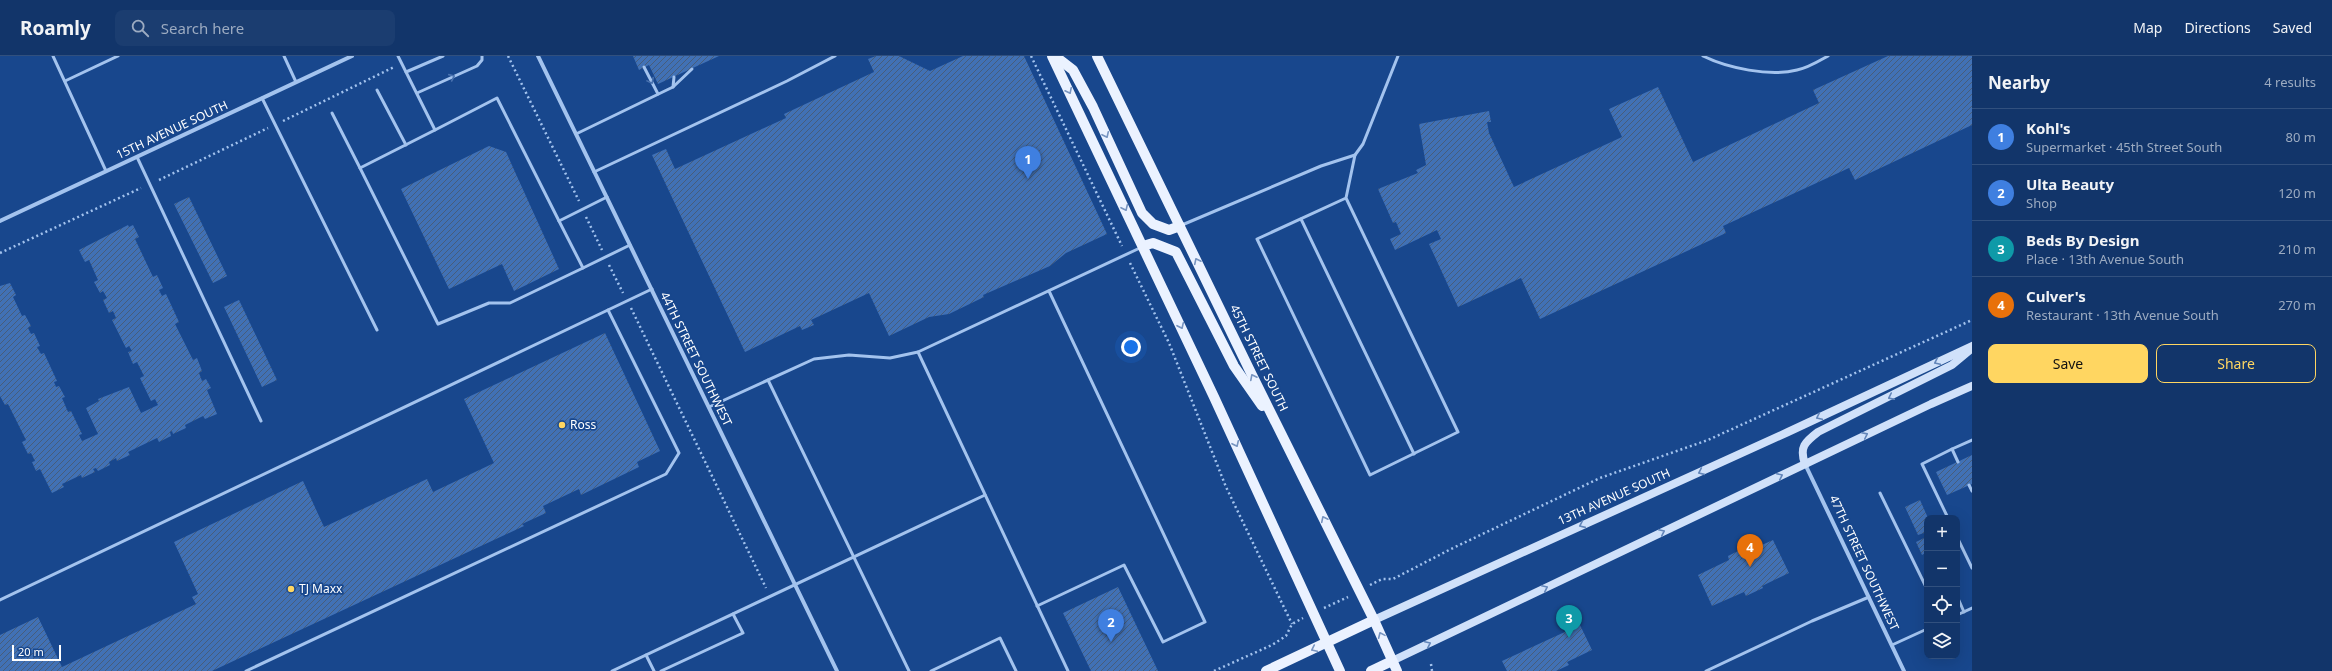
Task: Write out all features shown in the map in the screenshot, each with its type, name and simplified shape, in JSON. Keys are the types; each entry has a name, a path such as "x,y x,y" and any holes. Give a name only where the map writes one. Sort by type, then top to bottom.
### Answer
{"main road":[{"path":"1052,56 1143,246 1340,671"},
{"path":"1055,56 1073,70 1093,107 1142,213 1153,224 1168,230 1180,226"},
{"name":"45TH STREET SOUTH","path":"1098,56 1360,591 1397,671"},
{"path":"1143,246 1153,243 1176,252 1234,366 1284,437"},
{"path":"1805,464 1801,454 1804,443 1818,432 1952,365 1972,347"},
{"name":"13TH AVENUE SOUTH","path":"1266,671 1374,620 1972,347"},
{"path":"1371,671 1972,386"}],"street":[{"name":"15TH AVENUE SOUTH","path":"0,221 352,56"},
{"name":"44TH STREET SOUTHWEST","path":"538,56 837,671"},
{"name":"47TH STREET SOUTHWEST","path":"1805,464 1904,671"}],"lane":[{"path":"54,56 106,171"},
{"path":"65,81 118,56"},
{"path":"284,56 296,82"},
{"path":"398,56 436,130"},
{"path":"406,72 442,56"},
{"path":"417,93 478,66 482,60 482,56"},
{"path":"594,172 787,81 835,56"},
{"path":"1346,198 1257,239 1370,475 1458,432 1346,198 1355,155 1363,144 1398,56"},
{"path":"1703,56 1719,64 1752,70 1781,72 1797,70 1828,56"},
{"path":"644,67 658,94"},
{"path":"576,134 673,87 692,69"},
{"path":"673,87 674,77"},
{"path":"377,90 406,145"},
{"path":"262,98 377,330"},
{"path":"360,168 497,98 583,268"},
{"path":"332,113 438,324 489,303 510,303 630,245"},
{"path":"1180,226 1321,166 1355,155"},
{"path":"137,157 261,421"},
{"path":"559,221 607,197"},
{"path":"1301,219 1414,454"},
{"path":"709,407 826,356 850,355 890,358 918,352 1143,246"},
{"path":"0,600 652,290"},
{"path":"1037,606 1124,565 1163,642 1205,622 1049,291"},
{"path":"246,671 666,474 679,453 608,310"},
{"path":"918,352 1068,671"},
{"path":"768,380 909,671"},
{"path":"1947,515 1922,464 1972,440"},
{"path":"1952,449 1958,462"},
{"path":"1969,485 1972,491"},
{"path":"1880,493 1926,587"},
{"path":"612,671 984,495"},
{"path":"1960,543 1972,568"},
{"path":"1706,671 1812,621 1869,597"},
{"path":"1960,603 1964,612"},
{"path":"1960,614 1972,608"},
{"path":"661,671 743,633 733,614"},
{"path":"1892,645 1924,630"},
{"path":"931,671 1000,638 1016,671"},
{"path":"646,655 654,671"}],"path":[{"path":"508,56 770,596"},
{"path":"1031,56 1169,343 1226,487 1292,624"},
{"path":"0,252 150,184 402,63"},
{"path":"1214,671 1272,645 1286,636 1292,624 1382,579 1393,579 1451,549 1600,478 1708,440 1972,320"},
{"path":"1431,664 1432,671"}],"building":[{"path":"633,56 719,56 658,84 649,65 639,70"},
{"path":"876,56 899,56 930,71 963,56 1024,56 1107,234 1066,253 1050,266 983,295 984,297 949,314 929,317 889,336 869,293 811,320 814,325 802,330 800,326 745,352 652,155 666,149 675,169 786,118 784,114 874,72 868,59"},
{"path":"1888,56 1972,56 1972,125 1855,180 1849,168 1723,226 1726,233 1540,319 1521,278 1458,307 1429,244 1441,239 1437,230 1395,250 1390,239 1401,234 1396,222 1393,223 1378,189 1418,173 1416,170 1426,165 1419,124 1489,111 1491,122 1487,122 1489,133 1514,187 1622,137 1609,109 1658,87 1693,162 1819,103 1813,90"},
{"path":"489,146 506,152 559,269 514,291 502,264 449,289 401,189"},
{"path":"189,197 227,276 213,283 174,204"},
{"path":"128,225 129,227 133,225 139,237 135,239 153,277 157,275 163,288 159,290 162,296 166,294 179,322 175,324 193,360 197,358 202,371 199,373 202,381 206,379 211,388 207,390 217,414 205,419 203,416 185,425 186,428 173,434 172,431 170,432 171,436 159,442 157,438 128,452 130,455 117,461 116,458 109,462 110,465 98,471 96,468 93,469 95,472 82,478 81,475 62,484 64,487 52,493 40,469 36,471 32,462 35,461 31,453 28,454 22,442 26,440 8,404 5,405 0,396 0,286 10,283 16,295 13,297 22,316 25,315 31,326 28,328 31,334 34,333 40,346 37,347 41,354 44,353 57,381 54,382 56,387 59,386 65,397 62,398 68,412 71,411 82,434 79,435 82,441 98,434 86,408 99,401 98,399 129,387 141,413 158,405 155,399 151,401 140,378 144,376 137,362 133,364 128,352 132,351 129,346 126,348 112,320 116,318 113,311 109,313 103,300 107,298 103,291 100,293 94,282 98,280 89,260 85,262 79,250"},
{"path":"239,300 277,380 262,387 224,307"},
{"path":"605,333 660,451 637,462 639,467 581,495 579,489 543,506 546,513 522,524 524,526 212,671 0,671 0,635 38,617 62,667 196,604 192,597 198,594 174,542 303,481 324,527 427,479 433,492 494,463 464,399"},
{"path":"1972,455 1972,484 1947,495 1936,472"},
{"path":"1920,500 1927,515 1924,515 1924,533 1918,535 1905,507"},
{"path":"1924,538 1924,554 1922,555 1916,542"},
{"path":"1773,540 1789,573 1762,586 1763,588 1746,596 1744,592 1712,606 1698,575 1729,560 1728,556 1744,548 1746,552"},
{"path":"1118,587 1158,671 1091,671 1063,613"},
{"path":"1580,625 1592,650 1567,662 1569,665 1556,671 1507,671 1502,661"}],"place":[{"name":"Kohl's","path":"1028,179"},
{"name":"Ross","path":"562,425"},
{"name":"Culver's","path":"1750,567"},
{"name":"TJ Maxx","path":"291,589"},
{"name":"Beds By Design","path":"1569,638"},
{"name":"Ulta Beauty","path":"1111,642"}]}
